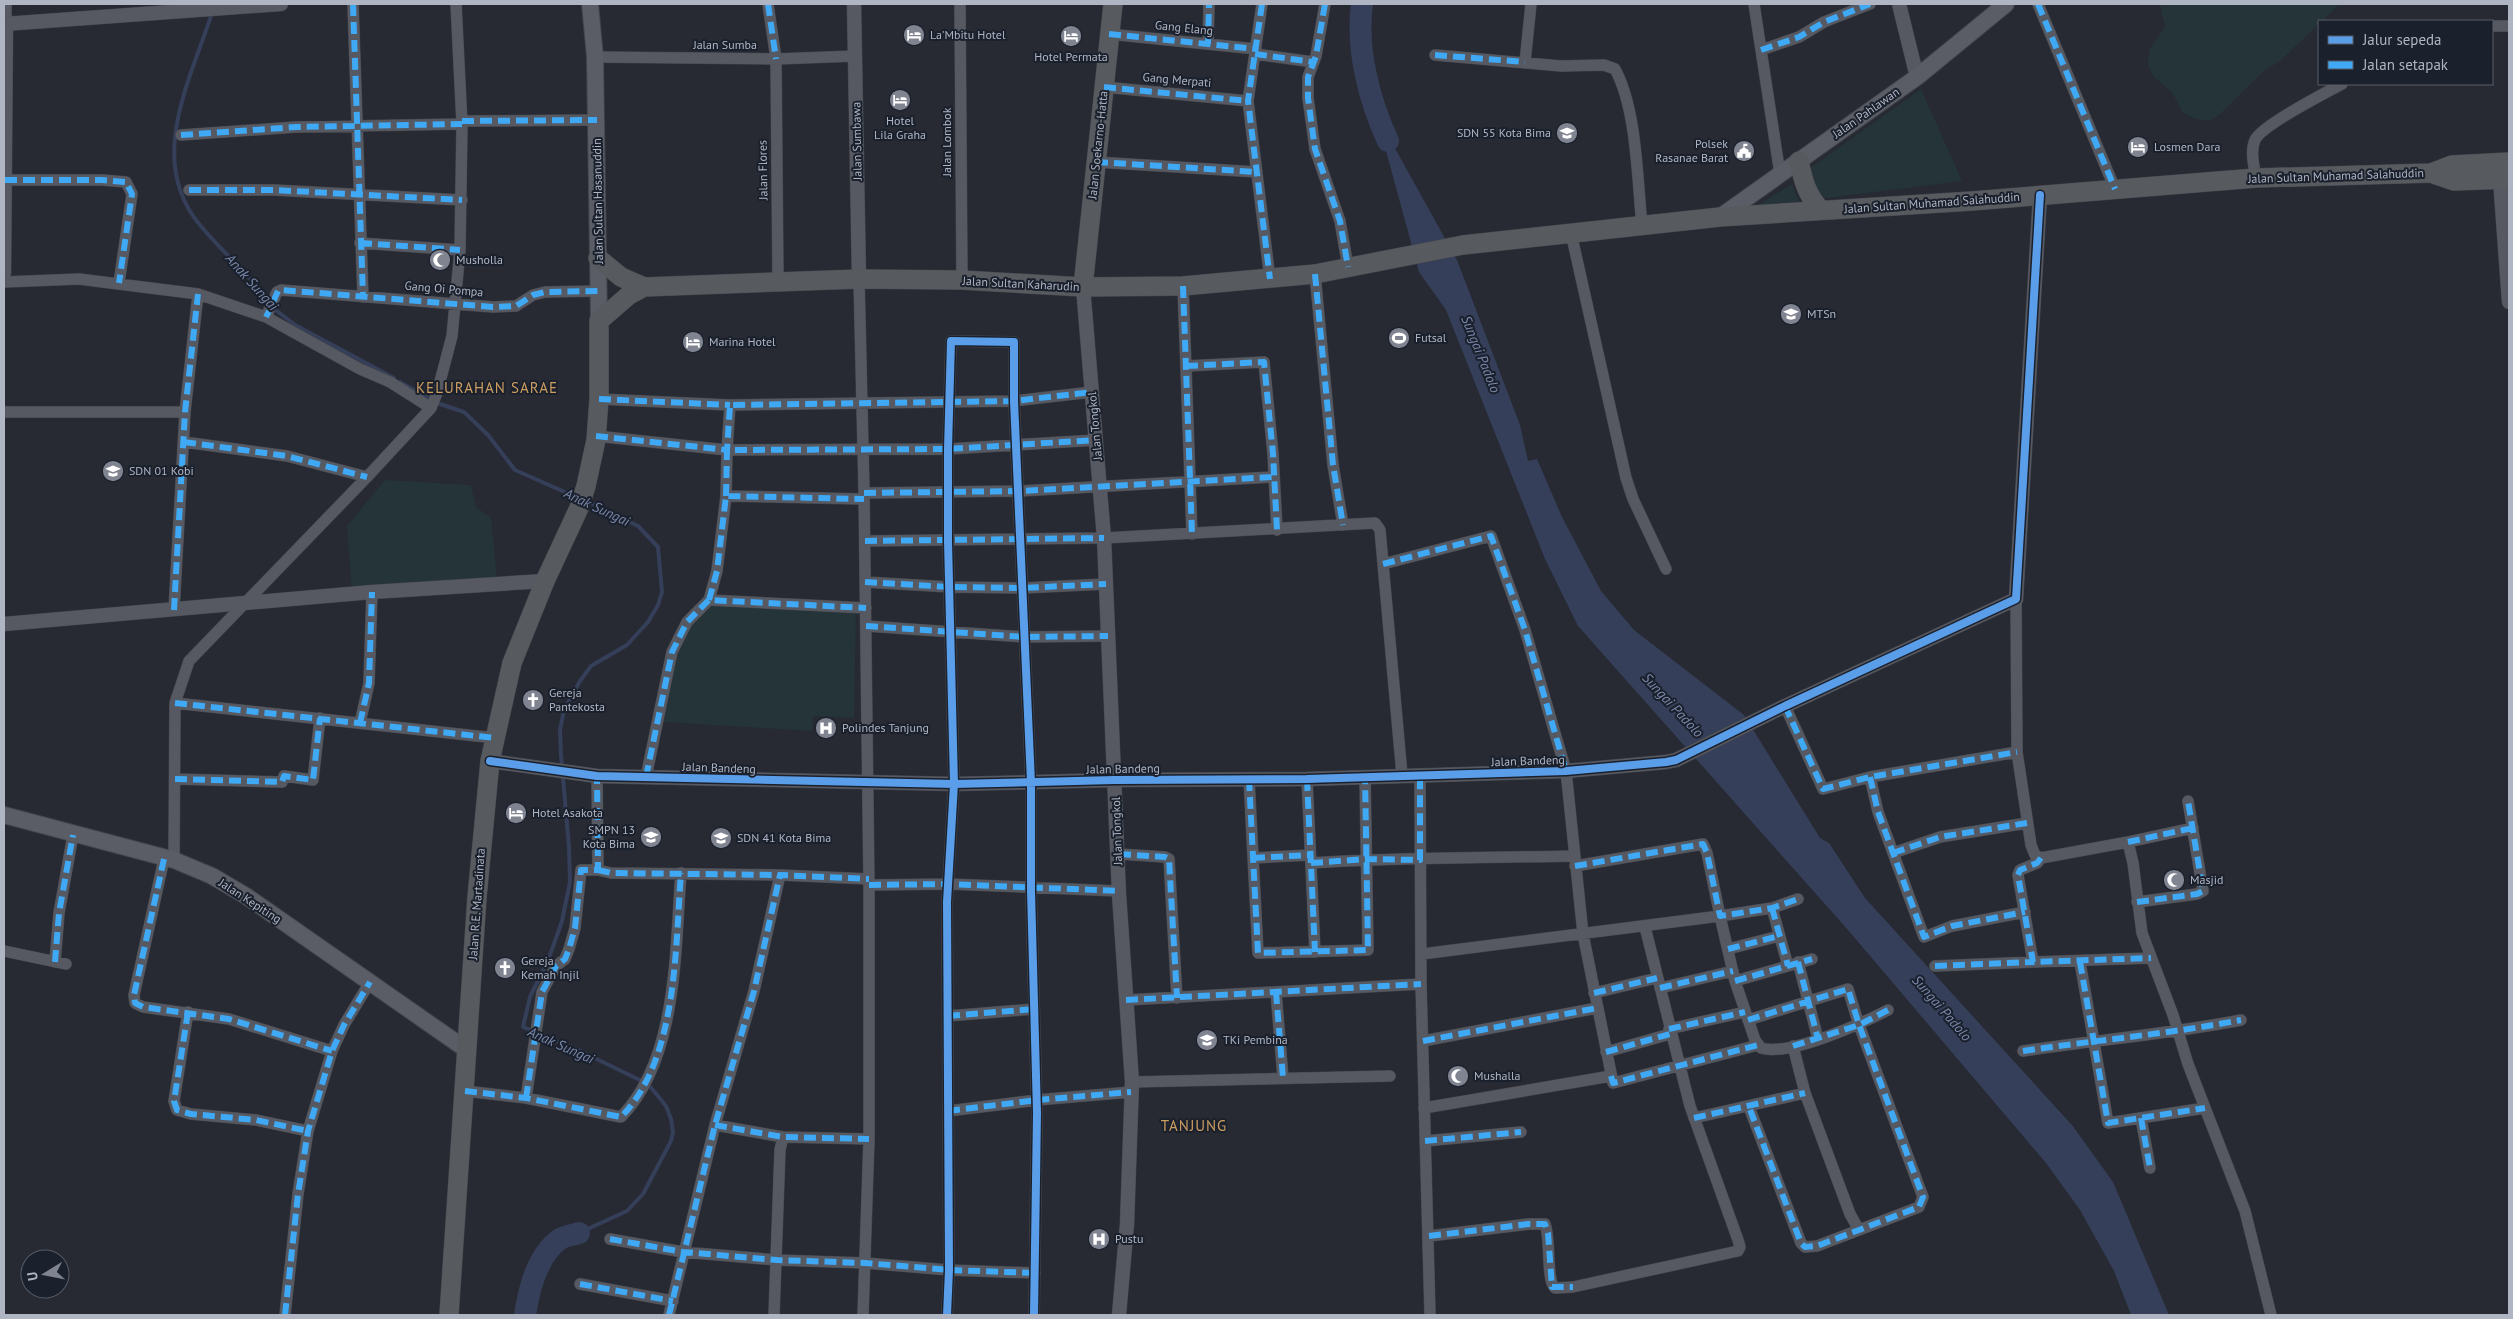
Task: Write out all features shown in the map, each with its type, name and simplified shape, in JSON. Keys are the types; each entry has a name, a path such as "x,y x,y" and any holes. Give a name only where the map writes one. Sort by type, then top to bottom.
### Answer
{"highway":[{"name":"Jalan Soekarno-Hatta","path":"1083,287 1113,4"},
{"path":"1799,161 1803,182 1811,199 1821,210"},
{"name":"Jalan Sultan Muhamad Salahuddin","path":"1395,258 1463,244 1720,216 2040,196 2256,178 2431,172 2452,166 2509,162"},
{"name":"Jalan Sultan Muhamad Salahuddin","path":"2431,172 2454,181 2505,179"},
{"name":"Jalan Sultan Kaharudin","path":"598,258 621,277 644,287"},
{"name":"Jalan Sultan Kaharudin","path":"598,321 629,295 644,287 778,280 858,279 962,280 1083,287 1184,286 1315,274 1395,258"},
{"name":"Jalan Sultan Hasanuddin","path":"596,436 599,399 598,321"},
{"name":"Jalan R.E. Martadinata","path":"449,1315 477,897 490,761 512,663 545,581 579,508 586,486 596,436"}],"main road":[{"name":"Jalan Sultan Hasanuddin","path":"590,4 595,58 597,120 598,321"},
{"name":"Jalan Pahlawan","path":"1720,216 1917,77 2006,4"},
{"name":"Jalan Kepiting","path":"4,815 169,860 212,876 246,896 467,1050"}],"street":[{"path":"4,273 6,4"},
{"path":"5,24 281,4"},
{"path":"353,4 363,297"},
{"path":"332,1051 229,1019 143,1007 134,1000 169,860 175,779 176,703 189,661 367,478 432,407 437,393 452,336 457,304 460,250 462,123 456,4"},
{"name":"Jalan Flores","path":"768,4 776,59 778,280"},
{"name":"Jalan Sumbawa","path":"854,4 858,279"},
{"name":"Jalan Lombok","path":"960,4 962,280"},
{"path":"1208,44 1209,4"},
{"path":"1262,4 1248,101 1270,279"},
{"path":"1325,4 1316,56 1308,83 1313,142 1340,221 1348,267"},
{"path":"1524,62 1531,4"},
{"path":"1754,4 1780,174"},
{"path":"1761,50 1799,38 1824,22 1870,4"},
{"path":"1899,4 1917,77"},
{"path":"2038,4 2116,189"},
{"path":"2493,26 2509,26"},
{"name":"Gang Elang","path":"1109,34 1208,44 1313,62"},
{"path":"1435,54 1561,66 1604,65 1615,70 1623,87 1630,120 1642,225"},
{"name":"Jalan Sumba","path":"595,58 776,59 855,56"},
{"path":"2256,178 2253,150 2257,136 2286,116 2340,85"},
{"name":"Gang Merpati","path":"1104,87 1248,101"},
{"path":"181,135 296,127 597,120"},
{"path":"1096,162 1257,172"},
{"path":"2505,179 2509,302"},
{"path":"5,180 102,180 126,182 132,194 119,283"},
{"path":"189,190 274,190 462,200"},
{"path":"2040,196 2016,599 2017,752 2026,823 2031,845 2035,855 2041,858 2193,828"},
{"path":"1571,233 1632,500 1666,568"},
{"path":"360,243 460,250"},
{"path":"1315,274 1333,465 1342,525"},
{"path":"4,282 79,279 119,283 198,294 269,310 360,369 390,382 432,407"},
{"path":"858,279 863,402 869,882 869,1139 863,1315"},
{"path":"1184,286 1192,534"},
{"name":"Jalan Tongkol","path":"1083,287 1101,486 1119,854 1119,891 1131,1087 1127,1224 1119,1315"},
{"name":"Gang Oi Pompa","path":"269,310 278,291 284,290 493,307 516,306 533,294 545,292 598,291"},
{"path":"174,610 185,412 198,294"},
{"path":"947,1315 948,884 954,784 952,633 948,541 948,402 952,341 1014,342 1014,400 1020,492 1022,588 1031,782 1031,887 1036,1100 1034,1315"},
{"path":"1186,366 1264,362 1276,530"},
{"path":"599,399 730,405 948,402 1014,400 1092,392"},
{"path":"646,777 672,652 687,622 709,600 717,571 726,496 730,405"},
{"path":"4,412 185,412"},
{"path":"596,436 727,450 863,451 948,449 1096,440"},
{"path":"184,442 294,457 367,478"},
{"path":"726,496 864,496 949,492 1020,492 1273,477"},
{"path":"865,541 1104,538 1276,530 1370,523 1378,525 1402,776"},
{"path":"1383,564 1491,536 1525,630 1566,771 1583,934 1613,1083 1758,1046 1771,1050 1793,1046 1859,1025 1888,1010"},
{"path":"4,624 372,592 545,581"},
{"path":"866,582 950,587 1022,588 1106,584"},
{"path":"360,723 369,683 372,592"},
{"path":"2016,599 1785,706 1823,789 1870,777 2017,752"},
{"path":"709,600 866,608"},
{"path":"866,626 1025,637 1108,636"},
{"path":"176,703 495,738"},
{"name":"Jalan Bandeng","path":"490,761 564,773 597,776 867,784 1307,779 1566,771 1676,760 1785,706"},
{"path":"175,779 282,782 284,776 313,780 320,718"},
{"path":"1420,775 1421,984 1430,1315"},
{"path":"597,776 598,870"},
{"path":"1249,779 1258,954 1368,950 1365,776"},
{"path":"1870,777 1878,812 1924,937 1952,926 2025,912"},
{"path":"1307,779 1315,952"},
{"path":"2137,902 2197,894 2203,891 2188,801"},
{"path":"1893,853 1940,837 2026,823"},
{"path":"4,951 60,963 60,913 73,835"},
{"path":"2128,842 2142,933 2205,1108 2245,1211 2271,1315"},
{"path":"1253,858 1574,861 1703,844 1707,853 1734,976 1758,1046"},
{"path":"1119,854 1165,857 1169,859 1177,998"},
{"path":"2033,962 2018,875 2020,870 2037,863 2041,858"},
{"path":"526,1098 542,992 556,966 565,959 569,949 575,928 581,870 598,870 612,873 780,875 869,882 1119,891"},
{"path":"465,1091 526,1098 621,1117 630,1108 654,1064 668,1015 682,873"},
{"path":"669,1315 715,1125 754,991 780,875"},
{"path":"1422,954 1646,927 1772,908 1798,899"},
{"path":"1772,908 1780,936 1808,1000 1818,1039"},
{"path":"1429,1236 1529,1224 1545,1224 1548,1238 1550,1282 1555,1288 1582,1285 1738,1251 1740,1247 1738,1240 1694,1118 1679,1067 1646,927"},
{"path":"1728,949 1780,936"},
{"path":"1935,966 2150,958"},
{"path":"1594,993 1659,983 1734,976 1812,959"},
{"path":"2080,962 2108,1123 2205,1108"},
{"path":"285,1315 292,1238 308,1131 332,1051 344,1025 370,982"},
{"path":"1126,1000 1421,984"},
{"path":"1606,1052 1670,1031 1747,1016 1848,989 1859,1025 1923,1197 1920,1207 1809,1248 1803,1245 1749,1107"},
{"path":"1276,992 1283,1078"},
{"path":"1423,1041 1598,1008"},
{"path":"948,1016 1034,1009"},
{"path":"188,1012 174,1101 177,1110 184,1113 256,1120 308,1131"},
{"path":"2023,1051 2177,1032 2241,1020"},
{"path":"1793,1046 1805,1093 1850,1214 1859,1230"},
{"path":"948,1111 1131,1087 1283,1078 1390,1076"},
{"path":"1424,1108 1611,1076"},
{"path":"1694,1118 1805,1093"},
{"path":"2141,1118 2150,1168"},
{"path":"715,1125 783,1137 869,1139"},
{"path":"1425,1141 1521,1132"},
{"path":"774,1315 780,1158 783,1137"},
{"path":"610,1238 683,1252 777,1260 1034,1273"},
{"path":"580,1284 673,1301"}],"shaded area":[{"path":"2160,4 2340,4 2323,20 2318,20 2318,25 2279,62 2265,70 2219,115 2209,121 2196,119 2183,113 2172,92 2154,77 2148,65 2149,50 2165,27"},
{"path":"1921,89 1962,181 1819,199 1806,171"},
{"path":"1792,184 1799,202 1758,205"},
{"path":"385,480 471,485 476,507 491,518 497,578 352,592 347,526"},
{"path":"713,605 856,610 854,718 813,716 812,731 663,722 676,654 688,629"}],"water":[{"path":"1376,114 1457,260 1520,425 1528,461 1537,459 1562,517 1601,591 1634,630 1744,715 1820,838 1829,843 1865,898 2072,1125 2113,1182 2169,1315 2131,1315 2114,1271 2080,1210 2046,1163 1848,930 1578,626 1545,559 1446,310 1419,272"}],"waterway":[{"name":"Sungai Padolo","path":"1362,4 1361,39 1366,74 1375,109 1388,141"},
{"name":"Anak Sungai","path":"212,13 184,93 178,120 174,148 176,174 184,200 207,234 262,291 269,305 295,325 394,378"},
{"name":"Anak Sungai","path":"400,382 437,403 464,412 488,435 515,470 576,497"},
{"name":"Anak Sungai","path":"579,1233 627,1211 643,1194 671,1141 673,1132 666,1106 648,1084 576,1049 523,1027 530,997 549,958 562,921 570,882 560,730 564,710 580,681 591,666 627,645 648,622 658,605 662,592 658,547 638,526 587,501"},
{"path":"525,1315 535,1273 545,1254 560,1239 579,1233"}],"marked path":[{"path":"353,4 363,297"},
{"path":"768,4 776,59"},
{"path":"1208,44 1209,4"},
{"path":"1262,4 1248,101 1270,279"},
{"path":"1325,4 1316,56 1308,77 1308,98 1315,149 1340,221 1348,267"},
{"path":"1761,50 1799,37 1824,22 1870,4"},
{"path":"2038,4 2115,189"},
{"path":"1109,34 1256,49"},
{"path":"1255,54 1313,62"},
{"path":"1435,55 1525,62"},
{"path":"1104,87 1248,101"},
{"path":"462,121 597,120"},
{"path":"181,135 296,127 462,124"},
{"path":"1096,162 1257,172"},
{"path":"5,180 102,180 126,182 132,194 119,283"},
{"path":"189,190 274,190 462,200"},
{"path":"360,243 460,250"},
{"path":"1315,274 1333,465 1343,525"},
{"path":"1183,286 1192,534"},
{"path":"273,302 278,291 281,290 493,307 516,306 533,295 545,292 598,291"},
{"path":"174,610 185,412 198,294"},
{"path":"266,317 269,311"},
{"path":"1186,366 1264,362 1273,454 1277,530"},
{"path":"596,436 727,450 730,405 1014,401 1092,392"},
{"path":"599,399 730,405"},
{"path":"726,496 727,450 948,449 1096,440"},
{"path":"184,442 287,456 367,477"},
{"path":"864,493 1020,491 1273,477"},
{"path":"709,600 717,571 726,496 864,499"},
{"path":"1383,564 1491,536 1525,630 1566,771"},
{"path":"865,541 1104,538"},
{"path":"865,582 950,587 1023,588 1106,584"},
{"path":"360,723 369,683 372,592"},
{"path":"646,777 672,652 687,622 709,600 866,608"},
{"path":"866,626 1025,637 1108,636"},
{"path":"175,703 495,738"},
{"path":"1785,706 1823,789 1870,777 2017,752"},
{"path":"175,779 282,782 284,776 313,780 320,718"},
{"path":"1311,863 1367,859 1420,860 1420,775"},
{"path":"526,1098 542,992 556,966 565,959 569,949 575,928 581,870 598,870 597,776"},
{"path":"1249,779 1258,953 1368,950 1365,776"},
{"path":"1870,777 1878,812 1924,937 1952,926 2025,912"},
{"path":"1307,779 1315,952"},
{"path":"2137,902 2197,894 2203,891 2188,801"},
{"path":"1893,853 1940,837 2027,823"},
{"path":"2128,842 2193,828"},
{"path":"55,962 59,913 73,835"},
{"path":"1575,866 1703,844 1707,853 1720,916 1772,908 1798,899"},
{"path":"1119,854 1165,857 1169,859 1177,998"},
{"path":"1253,858 1310,855"},
{"path":"2041,858 2037,863 2020,870 2018,875 2033,962 2151,958"},
{"path":"164,859 134,995 135,1003 143,1007 229,1019 332,1051"},
{"path":"598,870 611,873 780,875"},
{"path":"465,1091 526,1098 621,1117 640,1093 654,1065 663,1034 670,1002 674,968 681,873"},
{"path":"669,1315 715,1125 754,991 780,875 869,879"},
{"path":"869,885 948,884 1119,891"},
{"path":"1772,908 1788,966"},
{"path":"1728,949 1779,936"},
{"path":"1735,981 1812,959"},
{"path":"1798,962 1818,1039"},
{"path":"1935,966 2033,962"},
{"path":"2080,962 2108,1123 2205,1108"},
{"path":"1660,988 1733,971"},
{"path":"1594,993 1657,978"},
{"path":"285,1315 298,1194 308,1131 332,1051 344,1025 370,982"},
{"path":"1126,1000 1421,984"},
{"path":"1748,1020 1848,989 1859,1025 1923,1197 1919,1207 1817,1246 1805,1247 1801,1243 1749,1107"},
{"path":"1276,992 1283,1078"},
{"path":"1423,1041 1597,1008"},
{"path":"948,1016 1034,1009"},
{"path":"1793,1046 1859,1025 1888,1010"},
{"path":"188,1012 174,1101 177,1110 191,1114 256,1120 308,1131"},
{"path":"1669,1029 1745,1012"},
{"path":"2023,1051 2241,1020"},
{"path":"1606,1052 1670,1034"},
{"path":"1611,1076 1613,1083 1758,1045"},
{"path":"948,1111 1037,1100 1131,1092"},
{"path":"1694,1118 1805,1093"},
{"path":"2141,1118 2150,1168"},
{"path":"715,1125 783,1137 869,1139"},
{"path":"1425,1141 1521,1132"},
{"path":"1429,1236 1529,1224 1545,1224 1548,1233 1552,1287 1573,1287"},
{"path":"610,1239 683,1252 777,1260 1035,1273"},
{"path":"580,1284 673,1301"}],"cycle path":[{"path":"490,761 597,776 954,784 1115,780 1307,779 1566,771 1676,760 1785,706 2016,599 2040,195"},
{"path":"947,1315 949,1270 947,902 954,784 948,541 951,341 1014,342 1014,401 1031,782 1031,891 1037,1113 1034,1315"}],"place":[{"name":"La'Mbitu Hotel","path":"914,35"},
{"name":"Hotel Permata","path":"1071,36"},
{"name":"Hotel Lila Graha","path":"900,100"},
{"name":"SDN 55 Kota Bima","path":"1567,133"},
{"name":"Losmen Dara","path":"2138,147"},
{"name":"Polsek Rasanae Barat","path":"1744,151"},
{"name":"Musholla","path":"440,260"},
{"name":"MTSn","path":"1791,314"},
{"name":"Futsal","path":"1399,338"},
{"name":"Marina Hotel","path":"693,342"},
{"name":"SDN 01 Kobi","path":"113,471"},
{"name":"Gereja Pantekosta","path":"533,700"},
{"name":"Polindes Tanjung","path":"826,728"},
{"name":"Hotel Asakota","path":"516,813"},
{"name":"SMPN 13 Kota Bima","path":"651,837"},
{"name":"SDN 41 Kota Bima","path":"721,838"},
{"name":"Masjid","path":"2174,880"},
{"name":"Gereja Kemah Injil","path":"505,968"},
{"name":"TKi Pembina","path":"1207,1040"},
{"name":"Mushalla","path":"1458,1076"},
{"name":"Pustu","path":"1099,1239"}],"district":[{"name":"KELURAHAN SARAE","path":"487,388"},
{"name":"TANJUNG","path":"1194,1126"}]}
